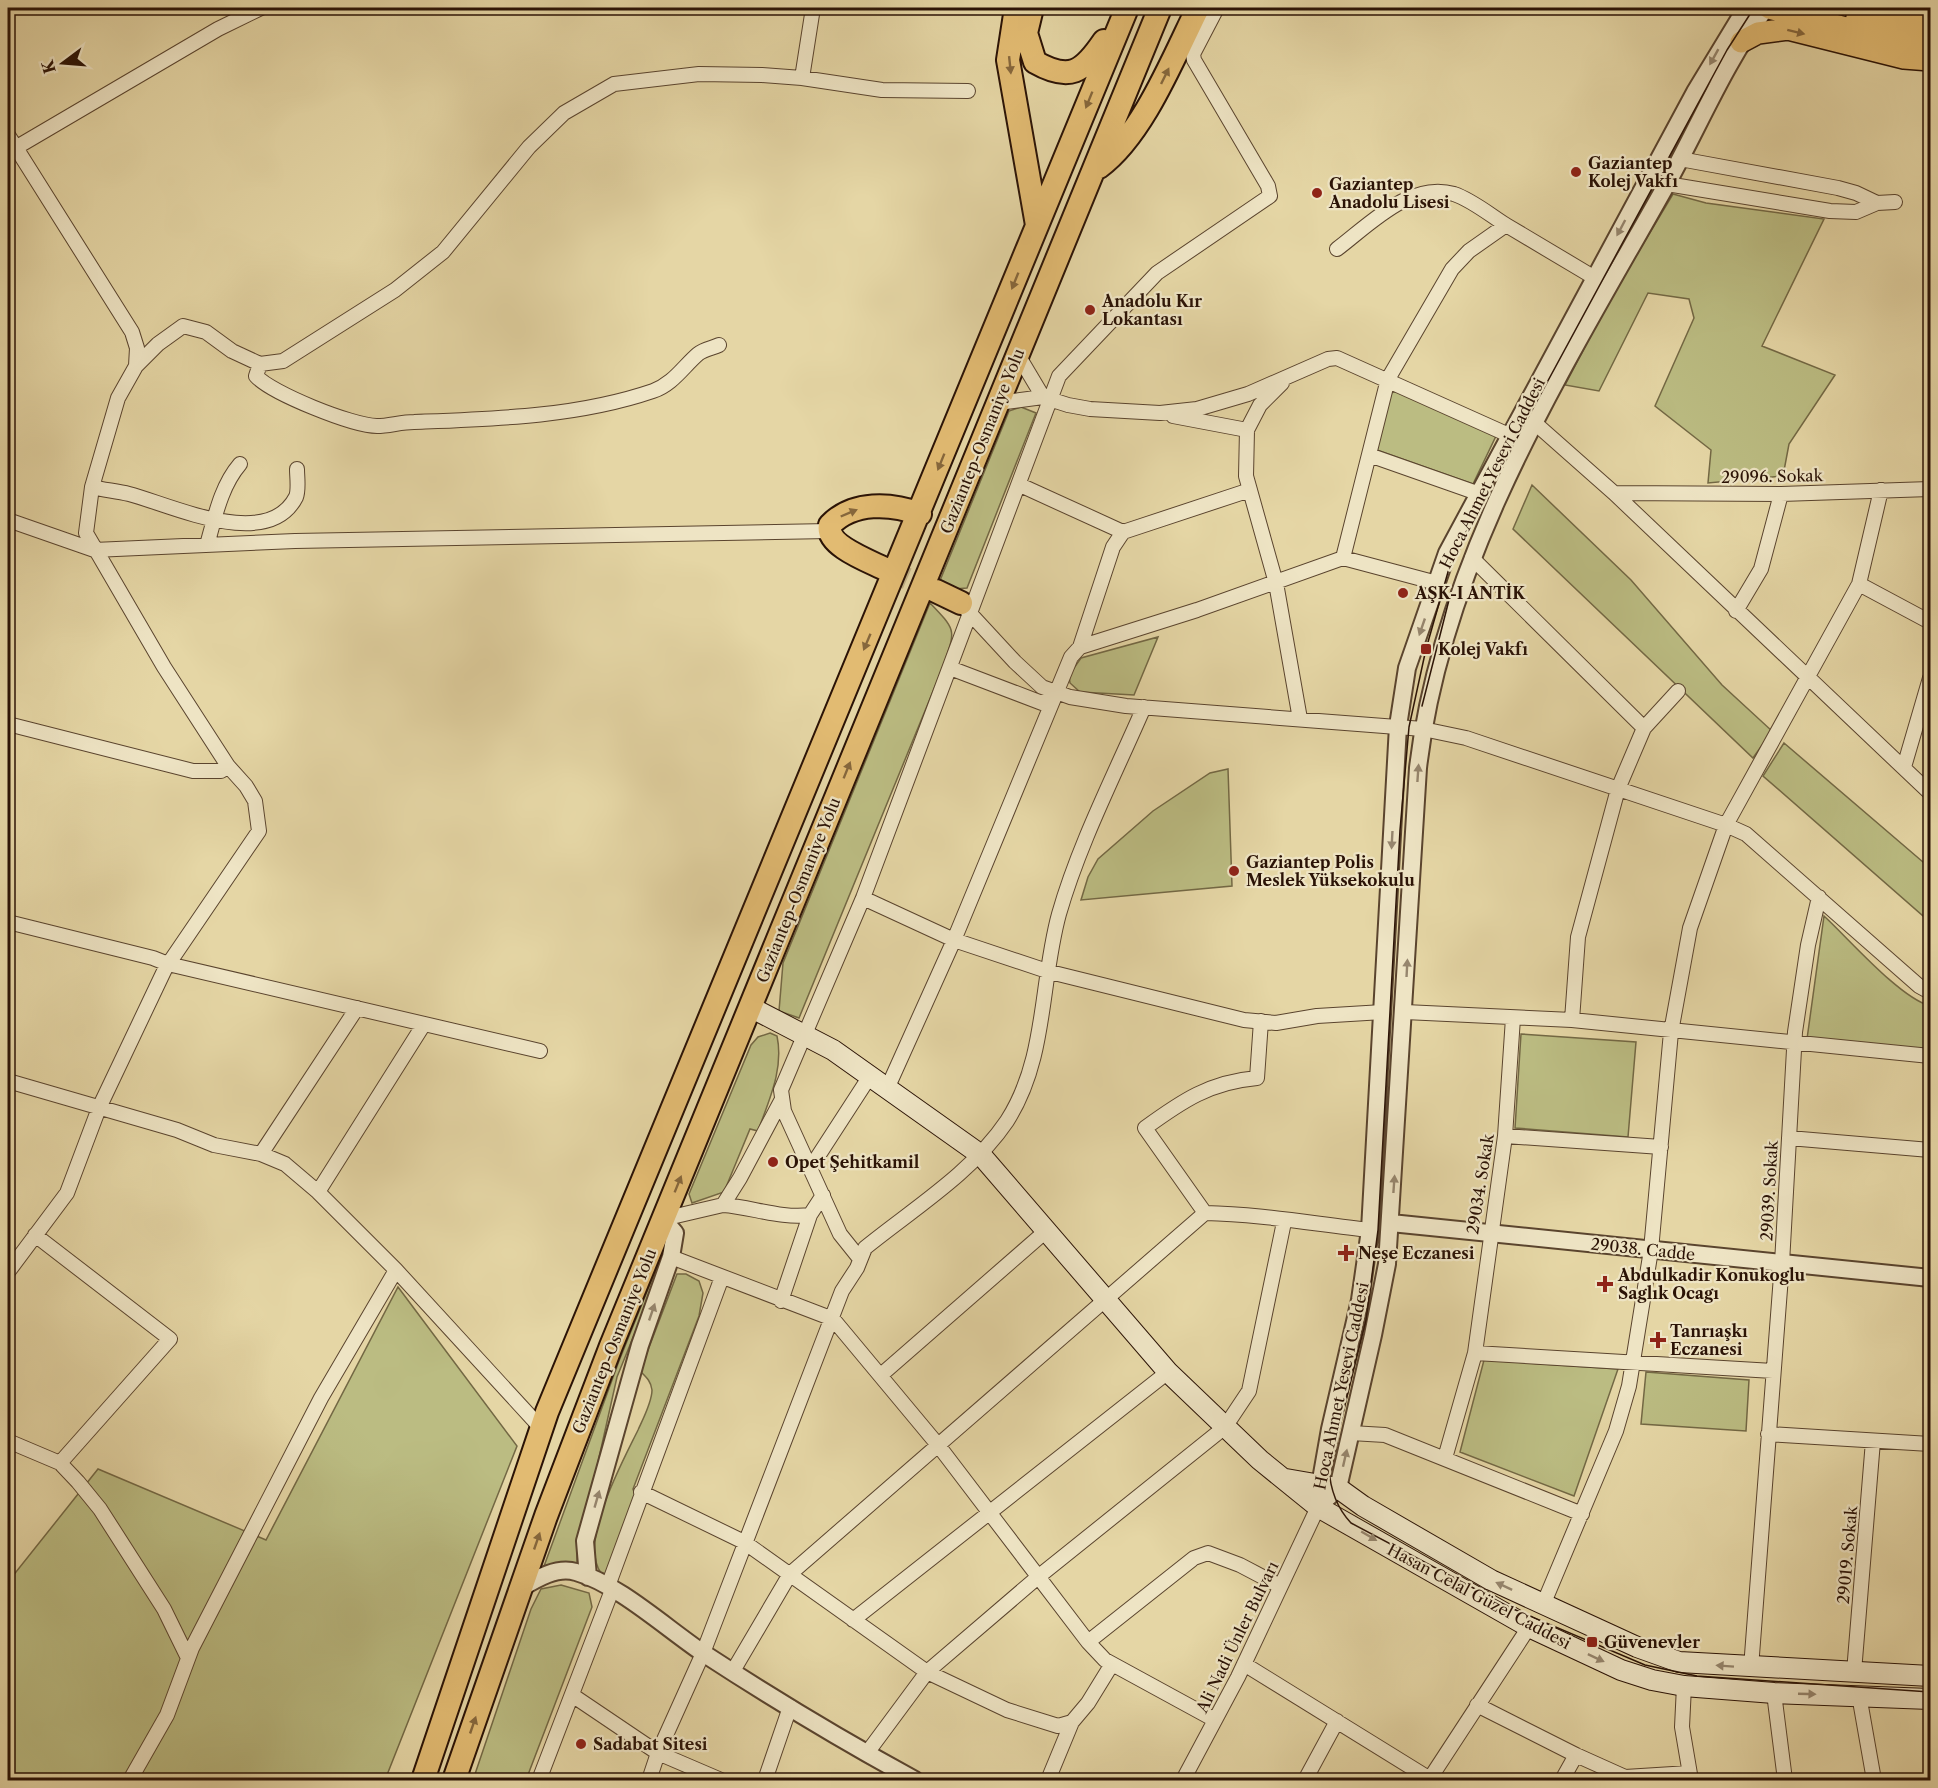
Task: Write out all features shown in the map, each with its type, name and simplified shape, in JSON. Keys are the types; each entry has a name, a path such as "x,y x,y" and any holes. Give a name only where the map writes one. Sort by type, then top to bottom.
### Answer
{"highway":[{"path":"1016,8 1008,60 1037,226"},
{"path":"1032,8 1026,33 1035,62 1051,71 1064,74 1076,71 1087,64 1126,9"},
{"name":"Gaziantep-Osmaniye Yolu","path":"454,1780 521,1588 611,1346 1160,8"},
{"path":"1093,172 1112,158 1154,98 1198,8"},
{"name":"Gaziantep-Osmaniye Yolu","path":"423,1780 542,1428 1126,9"},
{"path":"887,570 840,546 829,531 836,519 873,506 907,508 920,514"},
{"path":"936,591 966,608"}],"main road":[{"path":"1767,8 1930,28"},
{"path":"1887,8 1930,13"},
{"path":"1825,14 1888,39 1930,44"},
{"path":"1741,42 1758,33 1788,29 1904,58 1930,60"},
{"name":"Hasan Celal Güzel Caddesi","path":"750,1007 804,1034 870,1076 981,1155 1168,1372 1280,1478 1318,1507 1528,1627 1621,1670 1684,1686 1774,1693 1930,1699"},
{"path":"1280,1478 1328,1487"},
{"name":"Hasan Celal Güzel Caddesi","path":"1328,1487 1491,1580 1637,1647 1679,1662 1751,1668 1930,1676"}],"street":[{"path":"17,147 218,29 261,8"},
{"path":"802,78 813,8"},
{"path":"860,1259 840,1234 781,1101 781,1090 863,898 950,668 966,608 1020,486 1047,399 1059,376 1157,273 1270,196 1268,186 1194,60 1193,54 1217,8"},
{"name":"Hoca Ahmet Yesevi Caddesi","path":"1328,1487 1370,1230 1398,726 1407,668 1447,553 1705,73 1746,8"},
{"name":"Hoca Ahmet Yesevi Caddesi","path":"1318,1507 1351,1433 1373,1335 1391,1223 1423,729 1456,604 1472,558 1496,502 1536,424 1667,184 1741,42 1767,8"},
{"path":"8,1272 66,1193 99,1108 168,964 259,831 255,801 246,786 228,766 164,667 86,533 92,487 118,398 136,366 158,344 183,326 206,332 232,351 260,364 283,361 395,290 443,252 529,147 564,113 614,84 699,74 802,78 882,90 968,91"},
{"path":"8,135 132,332 137,348 136,366"},
{"path":"1680,159 1838,188 1856,193 1876,203"},
{"path":"1667,184 1830,212 1856,212 1876,203 1895,202"},
{"path":"1337,249 1396,203 1419,195 1454,194 1594,278"},
{"path":"1343,558 1388,379 1452,269 1478,244 1506,225"},
{"path":"260,364 256,376 264,385 317,409 376,426 410,422 499,419 588,406 654,390 673,380 700,352 719,345"},
{"path":"1018,355 1047,399"},
{"path":"1160,413 1197,409 1248,394 1328,359 1337,358 1511,436"},
{"path":"1287,378 1260,405 1247,430 1246,476 1276,583 1300,719"},
{"path":"998,403 1047,399 1090,409 1160,413 1247,430"},
{"path":"1536,424 1614,494 1930,793"},
{"path":"1369,455 1480,494"},
{"path":"207,545 214,519 231,475 240,464"},
{"path":"92,487 128,494 214,519 252,522 281,515 297,495 297,469"},
{"path":"1020,486 1122,532"},
{"name":"29096. Sokak","path":"1614,494 1781,494 1930,489"},
{"path":"887,1089 954,940 1071,657 1080,647 1113,547 1122,532 1250,490"},
{"path":"1543,1605 1616,1431 1629,1386 1652,1250 1671,1032 1690,928 1726,825 1809,679 1859,584 1881,490"},
{"path":"1736,610 1761,569 1781,494"},
{"path":"8,520 94,550 207,545 829,531"},
{"path":"1080,647 1276,583 1343,558 1437,583"},
{"path":"1472,558 1644,728"},
{"path":"1859,584 1930,622"},
{"path":"966,608 1015,662 1042,687 1070,697 1144,707 1423,729 1466,738 1726,825 1746,834 1919,986 1930,992"},
{"path":"950,668 1042,703 1057,692"},
{"path":"1904,767 1930,678"},
{"path":"1572,1020 1578,937 1618,789 1644,728 1678,691"},
{"path":"650,1780 658,1753 703,1653 842,1291 864,1248 981,1155 1007,1120 1024,1088 1033,1060 1059,916 1070,882 1144,707"},
{"path":"8,724 193,771 221,771 228,766"},
{"name":"29039. Sokak","path":"1751,1668 1767,1434 1782,1263 1794,1044 1808,945 1819,897"},
{"path":"863,898 954,940 1050,972 1244,1020 1276,1023 1317,1016 1383,1012"},
{"path":"8,922 153,958 168,964 540,1051"},
{"path":"261,1154 357,1008"},
{"path":"1405,1012 1572,1020 1671,1032 1930,1056"},
{"name":"29034. Sokak","path":"1445,1458 1475,1353 1489,1233 1505,1136 1513,1018"},
{"path":"1205,1213 1145,1128 1176,1105 1209,1087 1257,1078 1261,1021"},
{"path":"318,1192 424,1024"},
{"path":"811,1167 870,1076"},
{"path":"8,1081 177,1130 213,1145 261,1154 285,1164 318,1192 396,1269 542,1428"},
{"path":"723,1205 781,1101"},
{"path":"1505,1136 1661,1147"},
{"path":"1789,1138 1930,1150"},
{"path":"781,1301 810,1215 823,1195"},
{"path":"588,1577 585,1541 640,1345 671,1257 675,1233 663,1219 723,1205 744,1206 794,1217 810,1215"},
{"path":"733,1671 790,1574 1205,1213 1238,1214 1370,1230"},
{"path":"867,1753 927,1672 1038,1577 1225,1427 1249,1391 1284,1221"},
{"name":"29038. Cadde","path":"1391,1223 1930,1278"},
{"path":"881,1375 1046,1231"},
{"path":"35,1235 170,1339 60,1463"},
{"path":"671,1257 833,1319 938,1445 1088,1642 1112,1664 1215,1720"},
{"path":"130,1780 167,1715 188,1658 321,1398 396,1269"},
{"path":"539,1780 610,1588 641,1492 722,1278"},
{"path":"1475,1353 1773,1371"},
{"path":"853,1620 1168,1372"},
{"path":"1351,1433 1386,1435 1582,1514"},
{"path":"1767,1434 1930,1444"},
{"path":"8,1441 60,1463 100,1509 164,1609 188,1658"},
{"name":"29019. Sokak","path":"1854,1672 1873,1441"},
{"path":"641,1492 744,1542 927,1672 1006,1710 1058,1726 1072,1722"},
{"name":"Ali Nadi Ünler Bulvarı","path":"1183,1780 1244,1664 1318,1507"},
{"path":"1088,1642 1194,1558 1208,1553 1240,1565 1280,1586"},
{"path":"521,1588 538,1577 558,1572 574,1571 588,1577 610,1588 703,1653 915,1780"},
{"path":"1244,1664 1430,1780 1528,1627"},
{"path":"1048,1780 1072,1722 1088,1703 1112,1664"},
{"path":"1477,1705 1625,1779 1690,1777 1682,1727 1684,1686"},
{"path":"1774,1693 1785,1780"},
{"path":"572,1695 658,1753 721,1780"},
{"path":"1859,1695 1874,1780"},
{"path":"765,1780 790,1707"},
{"path":"1305,1780 1337,1721"},
{"path":"1562,1780 1576,1755"}],"green space":[{"path":"1673,194 1706,203 1824,219 1762,346 1835,375 1789,444 1783,476 1708,483 1711,450 1655,406 1694,318 1689,299 1648,293 1599,391 1565,385 1609,301"},
{"path":"1399,391 1496,436 1473,484 1377,450 1390,393"},
{"path":"1021,407 1036,413 967,588 954,589 939,583 1009,411"},
{"path":"1532,485 1631,580 1722,685 1772,731 1753,758 1513,529"},
{"path":"930,603 946,620 952,632 947,655 799,1018 779,1011 783,963"},
{"path":"1158,637 1134,695 1080,692 1070,683 1069,675 1081,658"},
{"path":"1784,743 1930,868 1930,922 1763,776"},
{"path":"1228,769 1232,886 1081,900 1088,877 1098,859 1153,811 1210,773"},
{"path":"1824,916 1875,967 1904,992 1930,1006 1930,1052 1807,1039"},
{"path":"770,1033 777,1036 779,1060 771,1096 758,1131 750,1129 724,1192 692,1203 689,1194 751,1045 758,1037"},
{"path":"1521,1034 1636,1042 1628,1137 1515,1128"},
{"path":"663,1252 667,1254 617,1377 594,1480 577,1542 577,1566 543,1569 619,1361"},
{"path":"677,1274 686,1274 699,1281 703,1293 699,1316 633,1489 635,1495 606,1574 601,1573 595,1559 595,1542 599,1522 605,1502 649,1405 652,1390 648,1379 640,1371"},
{"path":"398,1287 517,1446 385,1780 8,1780 8,1582 98,1469 266,1540"},
{"path":"1484,1360 1618,1369 1574,1496 1460,1452"},
{"path":"1646,1372 1749,1380 1746,1431 1641,1424"},
{"path":"561,1585 589,1593 592,1607 526,1780 473,1780 531,1609 541,1589"}],"tunnel":[{"path":"887,570 936,591"}],"tram line":[{"path":"1754,8 1727,50 1452,558 1426,649 1409,727 1400,830 1378,1230 1366,1320 1329,1468 1338,1504 1351,1523 1511,1608 1645,1665 1697,1676 1930,1692"},
{"path":"1422,706 1450,596"}],"place":[{"name":"Gaziantep Kolej Vakfı","path":"1576,172"},
{"name":"Gaziantep Anadolu Lisesi","path":"1317,193"},
{"name":"Anadolu Kır Lokantası","path":"1090,310"},
{"name":"AŞK-I ANTİK","path":"1403,593"},
{"name":"Kolej Vakfı","path":"1426,649"},
{"name":"Gaziantep Polis Meslek Yüksekokulu","path":"1234,871"},
{"name":"Opet Şehitkamil","path":"773,1162"},
{"name":"Neşe Eczanesi","path":"1346,1253"},
{"name":"Abdulkadir Konukoglu Saglık Ocagı","path":"1605,1284"},
{"name":"Tanrıaşkı Eczanesi","path":"1658,1340"},
{"name":"Güvenevler","path":"1592,1642"},
{"name":"Sadabat Sitesi","path":"581,1744"}]}
